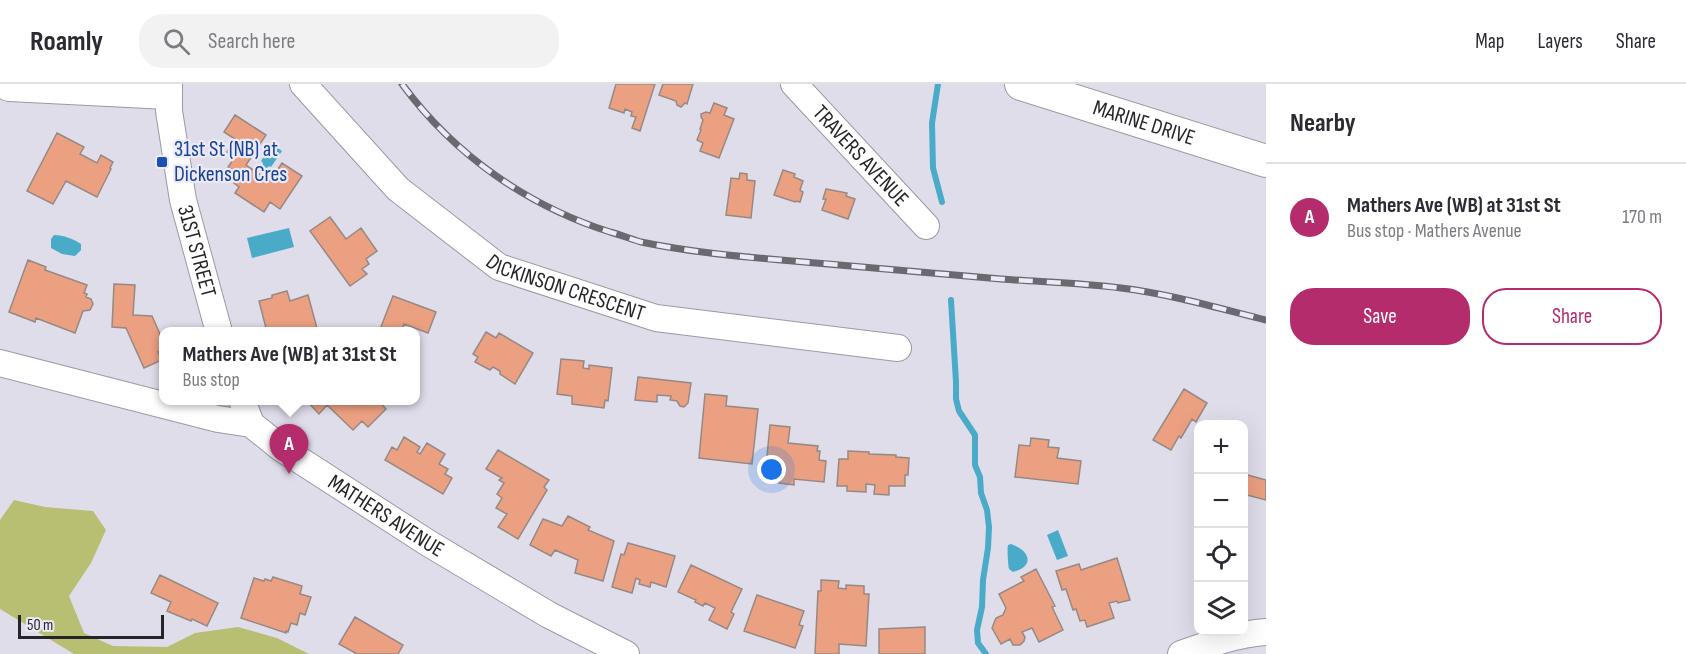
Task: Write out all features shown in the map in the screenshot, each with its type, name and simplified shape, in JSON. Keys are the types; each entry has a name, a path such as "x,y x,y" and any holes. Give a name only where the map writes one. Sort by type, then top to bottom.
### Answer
{"main road":[{"name":"MARINE DRIVE","path":"1022,84 1266,161"}],"street":[{"name":"31ST STREET","path":"0,84 9,88 169,90 169,111 183,200 218,327"},
{"name":"DICKINSON CRESCENT","path":"303,84 398,189 499,267 656,318 898,348"},
{"name":"TRAVERS AVENUE","path":"794,84 926,226"},
{"path":"0,363 159,405"},
{"path":"161,405 218,420 251,424 244,405"},
{"name":"MATHERS AVENUE","path":"251,424 281,448 428,543 549,615 626,654"},
{"path":"1181,654 1216,642 1266,632"}],"green space":[{"path":"14,500 45,507 93,511 106,530 91,563 69,596 84,633 113,646 167,647 195,633 238,627 277,638 309,654 74,654 0,609 0,520"}],"water":[{"path":"272,144 282,151 271,167 266,169 262,167 261,161"},
{"path":"289,228 294,247 252,258 247,238"},
{"path":"54,235 78,242 81,244 81,250 75,256 62,254 51,248 51,239"},
{"path":"1058,530 1068,556 1057,560 1047,535"},
{"path":"1011,544 1022,550 1027,558 1025,566 1013,572 1009,569 1008,560 1008,545"}],"building":[{"path":"616,84 655,84 640,131 632,128 636,117 631,116 632,112 625,109 624,113 609,108"},
{"path":"663,84 693,84 687,104 681,107 676,101 659,95"},
{"path":"714,103 727,108 724,115 734,119 719,158 700,151 703,143 697,140 703,120 701,114 710,113"},
{"path":"235,115 266,135 246,165 270,181 282,163 302,176 280,209 270,202 264,212 235,193 239,187 234,183 240,175 228,167 235,157 227,152 235,139 224,132"},
{"path":"57,133 84,147 80,154 97,163 101,155 113,162 97,197 66,181 53,204 27,191"},
{"path":"783,170 795,174 794,177 803,181 800,202 774,195"},
{"path":"740,173 747,174 747,180 755,181 751,218 726,215 731,178 739,179"},
{"path":"826,189 847,193 846,196 855,199 848,219 822,210 826,199 823,199"},
{"path":"330,217 346,239 361,228 377,251 366,259 369,264 362,269 367,274 350,286 310,231"},
{"path":"28,260 46,267 45,270 87,285 84,293 93,304 90,310 83,311 75,333 36,318 35,322 9,312"},
{"path":"114,284 135,285 133,315 152,316 159,332 159,361 144,368 126,328 112,327"},
{"path":"287,291 290,301 308,295 317,327 266,327 259,301 272,298 272,295"},
{"path":"393,296 436,312 428,333 420,330 420,327 404,324 403,327 381,327"},
{"path":"486,332 496,338 499,333 533,353 515,384 493,367 490,370 475,362 478,357 473,354"},
{"path":"561,359 584,361 583,368 589,369 589,365 612,368 608,401 605,400 604,408 572,404 572,396 557,394"},
{"path":"638,377 691,383 688,403 684,407 680,406 677,401 670,400 671,396 657,395 657,402 635,400"},
{"path":"1184,389 1207,403 1197,420 1192,419 1171,450 1153,440"},
{"path":"705,394 727,396 726,406 758,409 752,464 699,458"},
{"path":"311,405 327,405 319,414"},
{"path":"327,405 382,405 386,409 368,427 362,421 353,430"},
{"path":"770,425 790,427 788,443 818,446 819,460 826,461 824,482 794,479 794,485 779,483 779,478 765,477"},
{"path":"404,437 420,447 417,452 420,454 427,443 445,454 439,464 448,469 445,474 452,478 443,494 385,460 392,447 397,450"},
{"path":"1031,438 1049,440 1048,447 1059,448 1057,458 1081,461 1078,484 1015,477 1019,445 1030,446"},
{"path":"498,450 549,480 544,487 547,490 518,539 498,527 507,514 496,508 502,498 497,494 504,483 499,480 502,478 486,469"},
{"path":"848,451 909,458 905,486 889,486 889,495 874,494 875,485 866,484 866,492 847,491 847,486 837,486 839,459 848,459"},
{"path":"1248,475 1266,480 1266,500 1248,495"},
{"path":"568,516 590,527 588,530 614,541 603,581 575,573 578,560 555,550 551,556 530,545 543,519 562,526"},
{"path":"628,543 675,556 666,587 651,582 650,587 639,584 640,580 636,578 632,593 612,587 621,554 624,555"},
{"path":"1117,558 1130,600 1109,603 1114,618 1087,627 1085,620 1080,621 1076,609 1073,610 1066,589 1062,590 1056,571 1079,564 1081,570"},
{"path":"691,565 742,589 731,612 734,614 727,629 709,620 715,608 705,603 703,606 695,602 696,600 678,592"},
{"path":"1036,569 1055,606 1052,607 1063,630 1039,642 1032,628 1022,632 1025,637 1020,645 1013,645 1010,639 1001,644 992,628 996,618 1003,615 1006,608 999,594 1024,581 1021,577"},
{"path":"160,575 218,603 207,626 167,611 171,602 151,593"},
{"path":"273,577 302,586 300,594 311,597 305,615 300,613 297,625 291,623 286,633 241,618 254,578 271,581"},
{"path":"821,580 839,581 838,588 846,589 846,585 864,586 864,594 869,594 866,646 839,644 839,654 815,654 818,591 821,591"},
{"path":"757,595 804,611 799,625 803,626 795,648 744,631"},
{"path":"355,617 403,645 398,654 357,654 339,644"},
{"path":"925,627 925,654 879,654 879,629"}],"waterway":[{"path":"938,84 932,123 933,168 942,202"},
{"path":"951,300 956,399 959,411 975,435 975,465 980,477 981,493 987,510 989,527 982,607 977,630 978,643 986,654"}],"railway":[{"path":"402,84 445,133 495,175 550,208 641,242 685,250 750,257 1121,288 1176,298 1266,320"}],"place":[{"name":"31st St (NB) at Dickenson Cres","path":"162,162"},
{"name":"Mathers Ave (WB) at 31st St","path":"289,474"}]}
